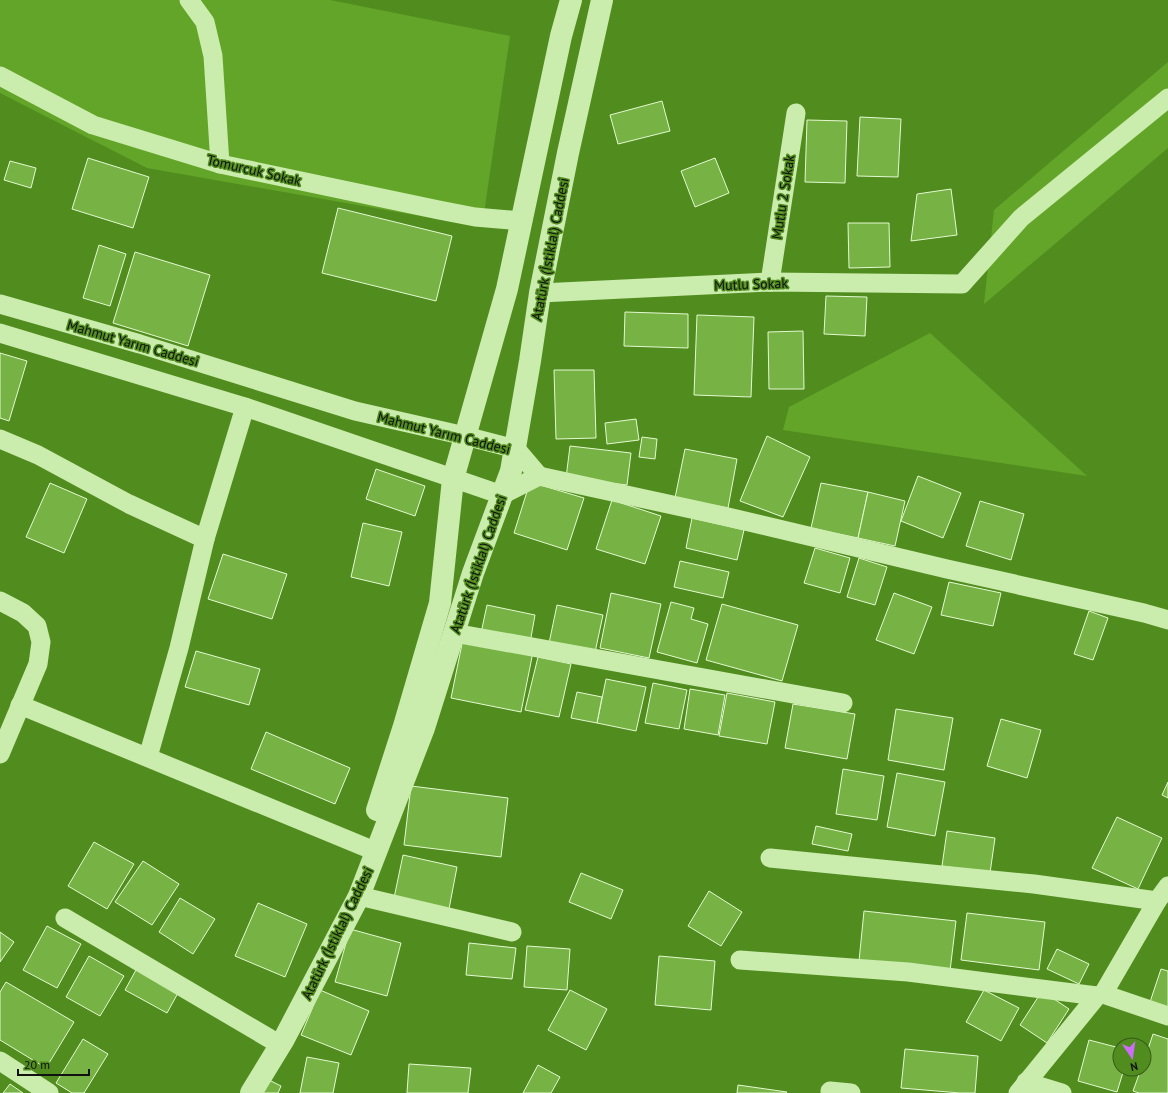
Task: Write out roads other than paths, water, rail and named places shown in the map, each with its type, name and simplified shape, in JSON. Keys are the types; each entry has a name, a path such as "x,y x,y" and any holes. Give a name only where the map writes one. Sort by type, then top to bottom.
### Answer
{"street":[{"path":"189,0 205,22 213,56 220,164"},
{"name":"Atatürk (İstiklal) Caddesi","path":"234,1093 272,1040 286,1017 344,896 366,847 404,726 438,610 453,479 507,289 561,36 571,0"},
{"name":"Atatürk (İstiklal) Caddesi","path":"251,1093 287,1033 358,896 424,728 473,574 511,472 516,449 540,293 568,153 602,0"},
{"name":"Tomurcuk Sokak","path":"0,76 93,125 220,164 439,210 475,216 522,221"},
{"name":"Mutlu Sokak","path":"540,293 770,282 962,284 1022,218 1168,98"},
{"name":"Mutlu 2 Sokak","path":"770,282 796,113"},
{"name":"Mahmut Yarım Caddesi","path":"0,304 140,344 355,411 516,449 539,476"},
{"name":"Mahmut Yarım Caddesi","path":"0,333 245,407 502,495"},
{"path":"148,757 180,648 205,539 245,407"},
{"path":"0,439 38,455 129,504 205,539"},
{"path":"502,495 539,476 728,517 947,569 1144,613 1168,620"},
{"path":"0,601 23,613 37,626 41,642 38,664 0,754"},
{"path":"454,633 843,703"},
{"path":"20,705 366,847"},
{"path":"770,858 1034,884 1157,901"},
{"path":"1022,1088 1100,995 1157,901 1168,886"},
{"path":"358,896 512,932"},
{"path":"65,918 272,1040"},
{"path":"740,960 908,972 1100,995 1168,1016"},
{"path":"0,1061 49,1093"},
{"path":"1022,1088 1062,1093"},
{"path":"830,1091 851,1093"}]}
